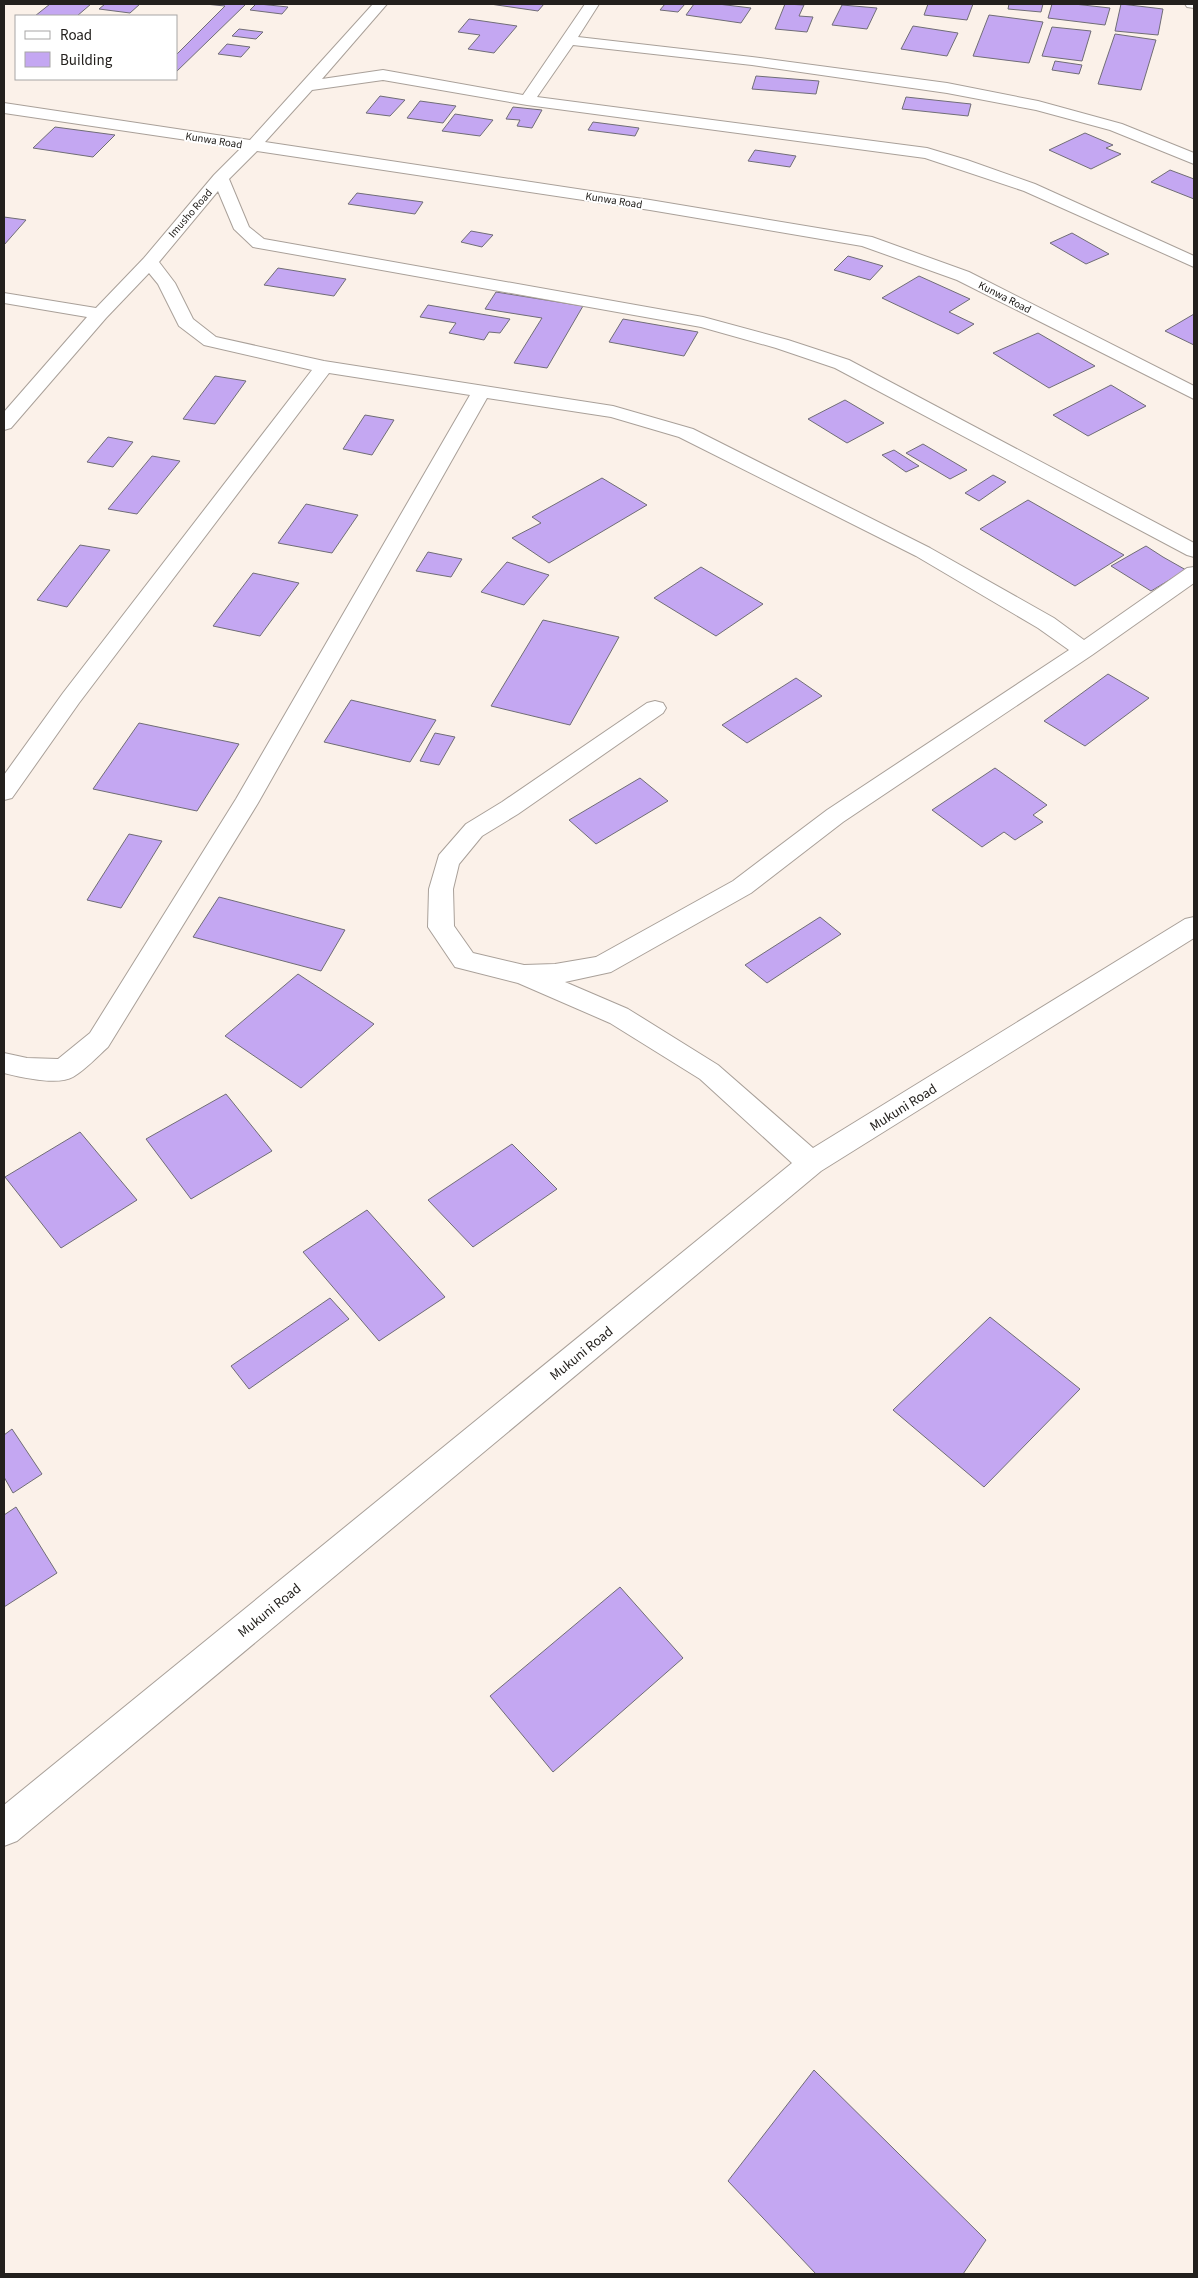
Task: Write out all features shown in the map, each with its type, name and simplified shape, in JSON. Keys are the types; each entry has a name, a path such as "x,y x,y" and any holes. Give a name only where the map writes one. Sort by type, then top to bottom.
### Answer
{"street":[{"name":"Imusho Road","path":"4,424 100,314 150,262 220,178 253,146 308,86 352,57 380,4"},
{"path":"527,100 542,82 592,4"},
{"path":"568,40 752,61 947,88 1038,106 1116,127 1194,159"},
{"path":"352,57 383,75"},
{"path":"308,86 383,75 527,100 927,153 972,165 1092,214 1194,262"},
{"name":"Kunwa Road","path":"4,108 650,205 866,241 963,276 1194,394"},
{"path":"220,178 242,230 260,243 703,322 782,344 842,364 1194,551"},
{"path":"150,262 166,283 185,322 210,340 251,352 324,367 613,412 686,434 923,552 1046,624 1084,650"},
{"path":"4,298 100,314"},
{"path":"4,792 71,698 324,367"},
{"path":"4,1063 27,1068 63,1070 99,1040 246,803 482,392"},
{"path":"524,975 555,974 602,964 742,887 835,816 1084,650 1194,573"},
{"path":"655,708 510,808 474,830 448,861 441,889 442,927 464,960 524,975 620,1016 709,1072 812,1163"},
{"name":"Mukuni Road","path":"4,1828 812,1163 1194,926"}],"building":[{"path":"50,4 91,4 78,15 36,15"},
{"path":"105,4 140,4 130,13 99,9"},
{"path":"205,4 246,4 178,70 178,53 225,6"},
{"path":"256,4 288,7 282,14 250,10"},
{"path":"490,4 544,4 538,11"},
{"path":"665,4 685,4 678,12 660,10"},
{"path":"694,4 718,4 751,8 741,23 686,15"},
{"path":"785,4 804,5 799,16 813,17 807,32 775,29"},
{"path":"928,4 973,4 967,20 924,15"},
{"path":"1009,4 1043,4 1041,12 1008,9"},
{"path":"1052,4 1074,4 1110,8 1105,25 1048,18"},
{"path":"1121,4 1163,9 1158,35 1115,31"},
{"path":"842,5 877,8 867,29 832,25"},
{"path":"989,15 1043,22 1029,63 973,56"},
{"path":"469,19 517,26 494,53 468,49 480,35 458,32"},
{"path":"913,26 958,33 947,56 901,49"},
{"path":"1052,27 1091,31 1082,61 1042,56"},
{"path":"239,29 263,32 256,39 232,36"},
{"path":"1115,34 1156,40 1141,90 1098,84"},
{"path":"227,44 250,47 241,57 218,54"},
{"path":"1055,61 1082,65 1079,74 1052,70"},
{"path":"756,76 819,81 816,94 752,89"},
{"path":"380,96 405,100 390,116 366,113"},
{"path":"906,97 971,104 968,116 902,109"},
{"path":"420,101 456,106 443,123 407,118"},
{"path":"513,107 542,110 532,128 517,126 520,120 506,119"},
{"path":"455,114 493,120 480,136 442,131"},
{"path":"593,122 639,128 635,136 588,130"},
{"path":"55,127 115,135 93,157 33,148"},
{"path":"1085,133 1113,145 1106,148 1121,154 1091,169 1049,150"},
{"path":"755,150 796,156 790,167 748,161"},
{"path":"1170,170 1194,179 1194,199 1151,182"},
{"path":"357,193 423,202 415,214 348,204"},
{"path":"4,217 26,220 4,245"},
{"path":"471,231 493,235 482,247 461,242"},
{"path":"1072,233 1109,254 1086,264 1050,243"},
{"path":"848,256 883,266 870,280 834,270"},
{"path":"278,268 346,279 334,296 264,285"},
{"path":"919,276 970,299 949,312 974,324 958,334 882,298"},
{"path":"496,292 583,306 547,368 514,363 542,318 485,309"},
{"path":"428,305 510,319 500,333 489,332 484,340 449,333 456,323 420,317"},
{"path":"1194,314 1194,345 1165,331"},
{"path":"623,319 698,332 684,356 609,342"},
{"path":"1038,333 1095,366 1049,388 993,353"},
{"path":"215,376 246,381 215,424 183,419"},
{"path":"1111,385 1146,406 1088,436 1053,415"},
{"path":"845,400 884,423 847,443 808,419"},
{"path":"365,415 394,420 372,455 343,449"},
{"path":"108,437 133,442 113,467 87,462"},
{"path":"923,444 967,470 950,479 906,453"},
{"path":"894,450 919,466 906,472 882,455"},
{"path":"152,456 180,461 137,514 108,509"},
{"path":"993,475 1006,482 979,501 965,493"},
{"path":"602,478 647,505 549,563 512,538 541,523 532,517"},
{"path":"1028,500 1124,555 1075,586 980,529"},
{"path":"306,504 358,515 332,553 278,543"},
{"path":"80,545 110,550 67,607 37,600"},
{"path":"1146,546 1186,570 1151,591 1111,566"},
{"path":"428,552 462,559 451,577 416,571"},
{"path":"507,562 549,575 524,605 481,592"},
{"path":"701,567 763,604 716,636 654,598"},
{"path":"253,573 299,583 260,636 213,626"},
{"path":"543,620 619,637 570,725 491,706"},
{"path":"1108,674 1149,698 1085,746 1044,721"},
{"path":"796,678 822,696 747,743 722,725"},
{"path":"351,700 436,720 410,762 324,742"},
{"path":"139,723 239,744 197,811 93,789"},
{"path":"435,733 455,737 439,765 420,761"},
{"path":"995,768 1047,805 1033,815 1043,822 1015,840 1004,832 982,847 932,810"},
{"path":"640,778 668,801 596,844 569,820"},
{"path":"129,834 162,841 121,908 87,900"},
{"path":"219,897 345,930 321,971 193,937"},
{"path":"820,917 841,934 767,983 745,965"},
{"path":"298,974 374,1024 301,1088 225,1036"},
{"path":"226,1094 272,1151 191,1199 146,1139"},
{"path":"80,1132 137,1200 61,1248 5,1177"},
{"path":"512,1144 557,1189 473,1247 428,1200"},
{"path":"367,1210 445,1297 379,1341 303,1252"},
{"path":"330,1298 349,1319 249,1389 231,1366"},
{"path":"990,1317 1080,1389 984,1487 893,1410"},
{"path":"12,1429 42,1474 13,1493 4,1477 4,1435"},
{"path":"16,1507 57,1573 4,1607 4,1515"},
{"path":"620,1587 683,1658 553,1772 490,1696"},
{"path":"814,2070 986,2240 963,2274 816,2274 728,2181"}]}
